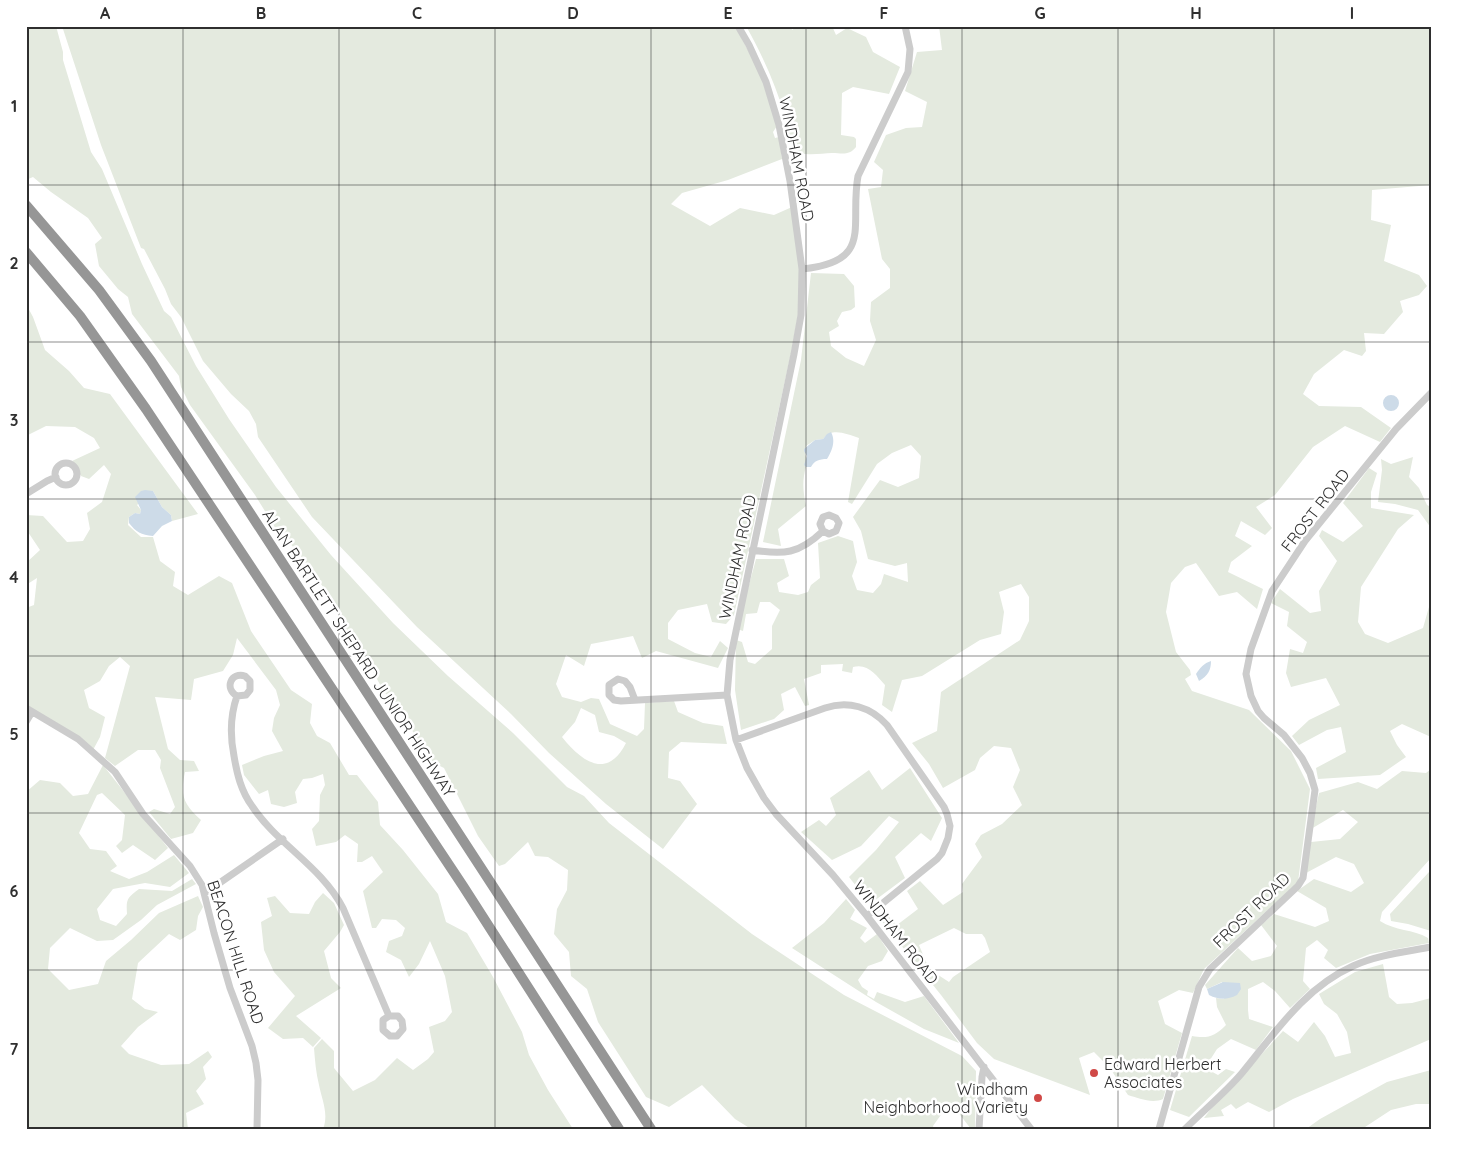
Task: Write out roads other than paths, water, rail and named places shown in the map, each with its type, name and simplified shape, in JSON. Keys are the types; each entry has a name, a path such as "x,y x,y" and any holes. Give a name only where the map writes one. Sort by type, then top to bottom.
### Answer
{"highway":[{"name":"ALAN BARTLETT SHEPARD JUNIOR HIGHWAY","path":"26,205 94,283 152,361 651,1129"},
{"path":"26,252 80,316 130,386 463,886 619,1129"}],"street":[{"name":"WINDHAM ROAD","path":"738,26 758,63 773,103 790,182 802,269 801,315 794,354 732,645 728,695 736,740 747,768 764,798 776,814 833,875 867,916 1031,1129"},
{"path":"802,269 825,266 835,262 851,246 856,227 858,176 908,72 910,49 905,26"},
{"name":"FROST ROAD","path":"1159,1129 1200,987 1205,976 1298,886 1303,878 1314,784 1302,758 1284,735 1258,711 1246,674 1247,662 1263,613 1277,582 1317,525 1396,429 1431,393"},
{"path":"26,494 47,480 56,477"},
{"path":"752,550 780,554 791,552 807,545 823,531"},
{"path":"635,700 728,695"},
{"path":"236,696 231,734 237,774 251,805 282,839 326,882 335,895 343,908 388,1016"},
{"path":"736,740 838,704 865,708 880,717 887,725 944,807 948,818 949,834 944,850 937,859 867,916"},
{"path":"26,722 29,710"},
{"name":"BEACON HILL ROAD","path":"29,710 78,739 115,772 144,814 195,872 205,893 230,988 249,1038 256,1063 258,1080 257,1129"},
{"path":"205,893 282,839"},
{"path":"1185,1129 1230,1086 1284,1020 1316,990 1356,964 1374,958 1431,947"},
{"path":"979,1129 981,1082 984,1067"}],"water":[{"path":"1388,395 1394,395 1399,400 1397,409 1388,411 1383,406 1383,400"},
{"path":"831,432 833,446 827,459 819,460 811,467 806,467 804,465 807,456 804,449 815,440 823,439"},
{"path":"145,490 153,491 162,507 171,515 172,521 162,526 153,536 139,533 129,523 129,517 135,513 140,514 141,510 135,497"},
{"path":"1211,661 1205,677 1199,681 1196,674 1202,666"},
{"path":"1223,982 1240,983 1241,989 1237,995 1226,999 1209,995 1207,989"}],"place":[{"name":"Edward Herbert Associates","path":"1094,1073"},
{"name":"Windham Neighborhood Variety","path":"1038,1098"}]}
